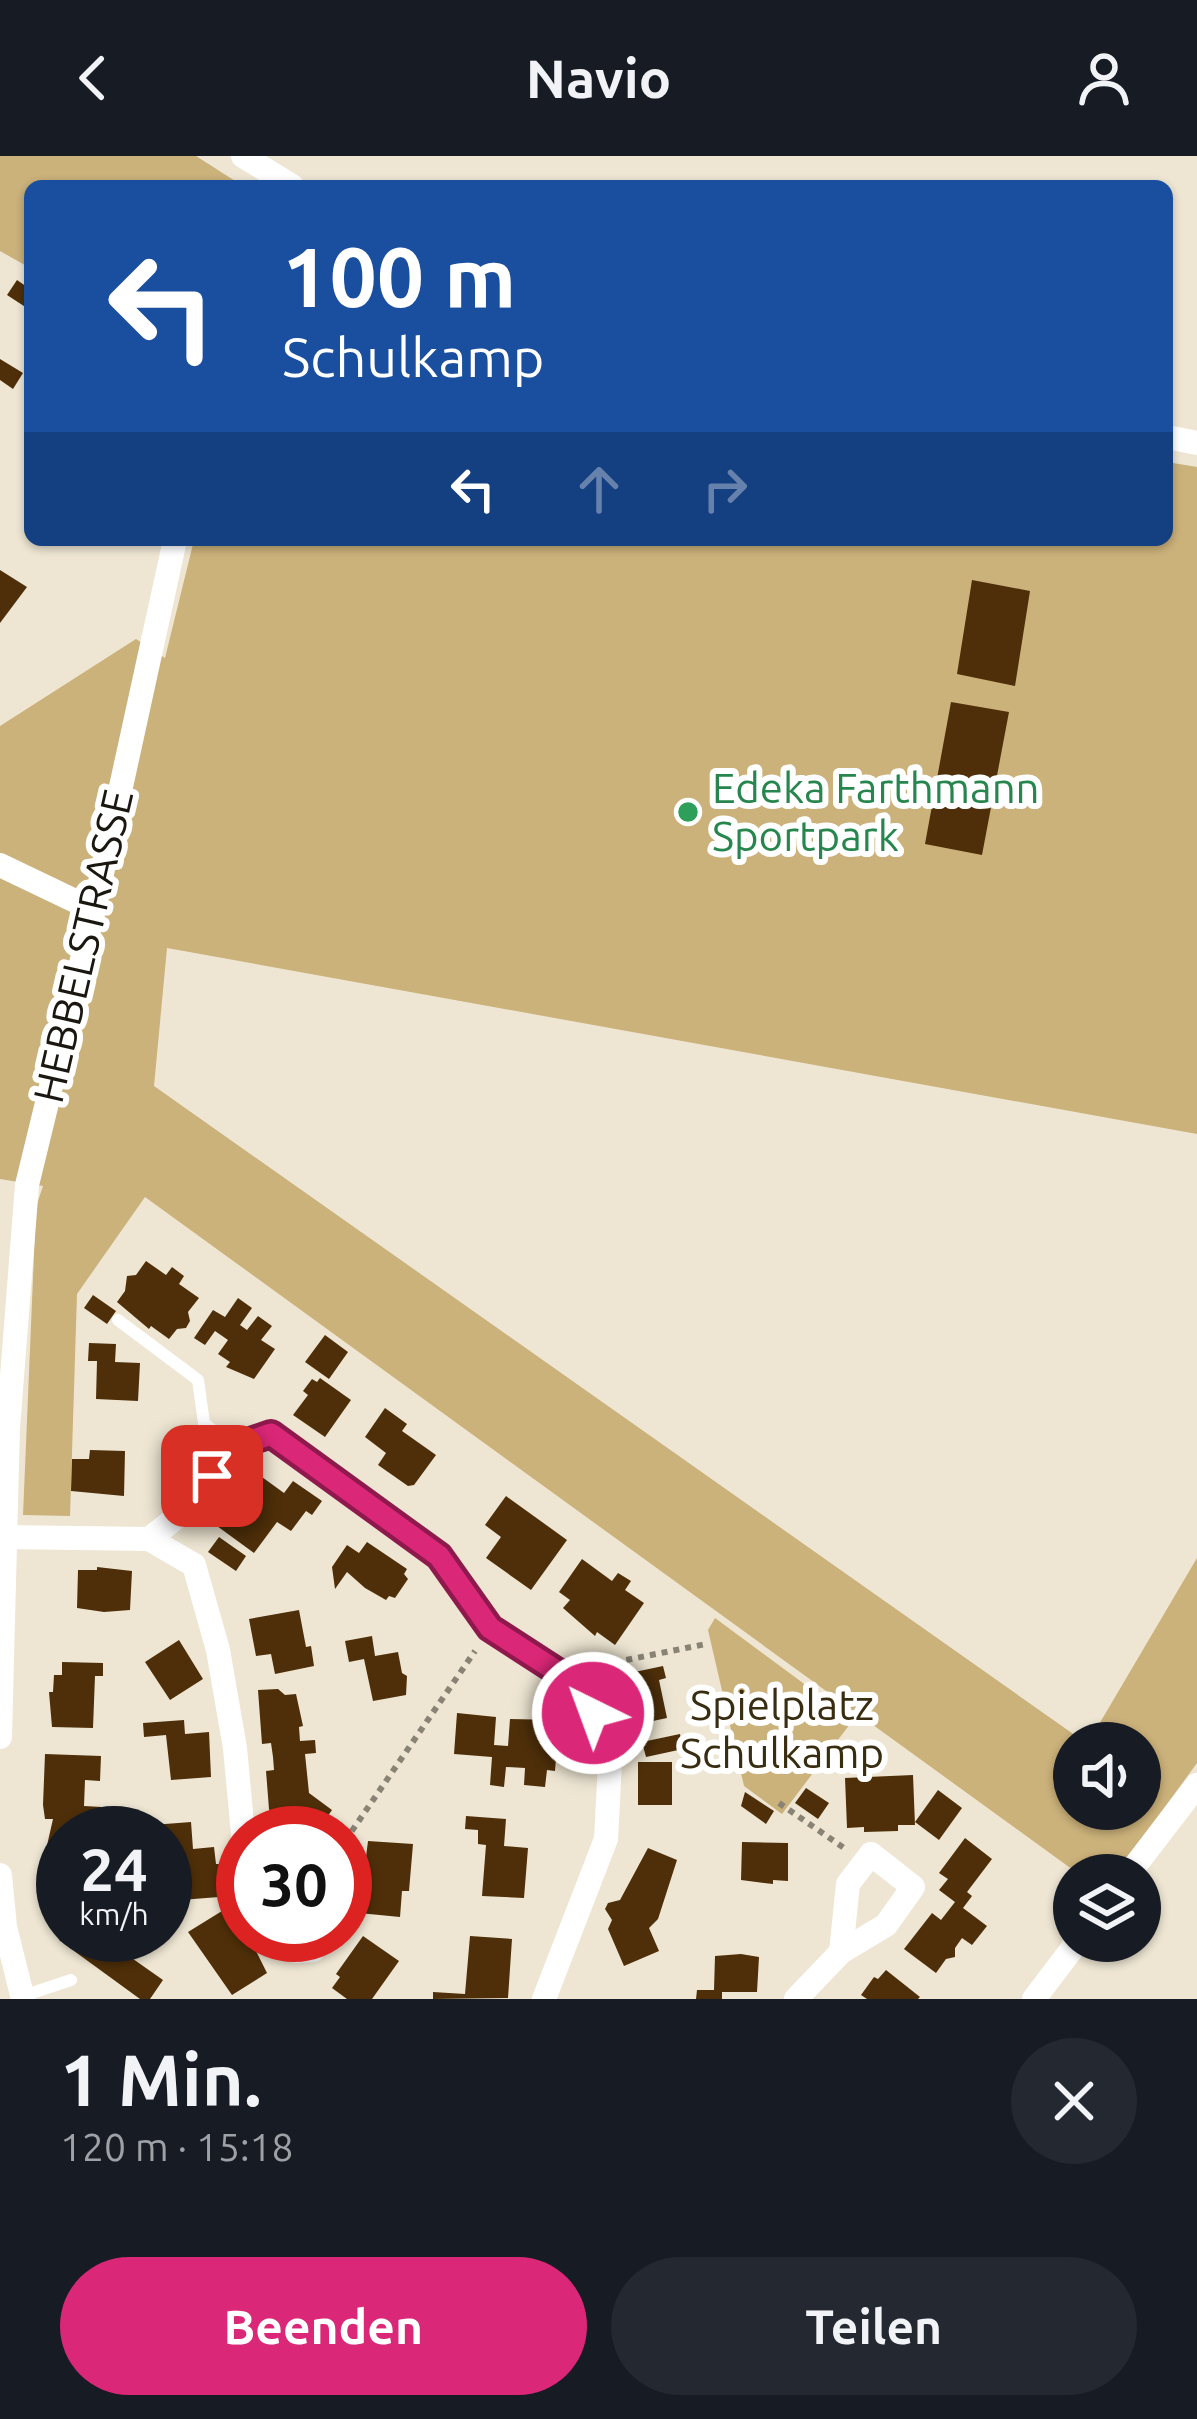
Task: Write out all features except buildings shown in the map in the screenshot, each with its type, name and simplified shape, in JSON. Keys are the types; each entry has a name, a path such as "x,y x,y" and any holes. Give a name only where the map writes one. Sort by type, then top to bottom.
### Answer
{"street":[{"path":"243,156 282,180"},
{"name":"HEBBELSTRASSE","path":"0,1737 4,1428 27,1185 94,910 174,546"},
{"path":"0,865 94,910"},
{"path":"149,1539 191,1506 233,1447 271,1434 439,1556 490,1628 575,1683 610,1744 606,1839 544,1999"},
{"path":"6,1537 149,1539 194,1565 218,1650 240,1806"},
{"path":"1144,1854 1197,1785"},
{"path":"796,1999 841,1952 886,1925 914,1887 871,1854 848,1884 841,1952"},
{"path":"0,1875 5,1927 23,1997"},
{"path":"1034,1999 1062,1962"}],"lane":[{"path":"118,1320 198,1380 204,1423 233,1447"},
{"path":"23,1997 71,1980"}],"path":[{"path":"368,1806 490,1628"},
{"path":"575,1683 584,1668 706,1644"},
{"path":"779,1802 865,1862"}],"green space":[{"path":"0,156 196,156 234,180 24,180 24,265 0,251"},
{"name":"Edeka Farthmann Sportpark","path":"1173,463 1197,467 1197,1134 167,948 154,1086 1056,1722 1053,1830 1148,1830 1130,1854 1053,1855 145,1197 77,1294 70,1516 23,1515 36,1207 43,1186 0,1179 0,726 136,639 165,658 193,546 1173,546"},
{"name":"Edeka Farthmann Sportpark","path":"1197,1558 1197,1763 1161,1812 1161,1722 1100,1722"},
{"name":"Spielplatz Schulkamp","path":"715,1618 853,1720 782,1814 744,1786 708,1630"}],"place":[{"name":"Edeka Farthmann Sportpark","path":"688,812"}],"route":[{"path":"212,1476 233,1447 271,1434 439,1556 490,1628 575,1683 593,1713"}]}
